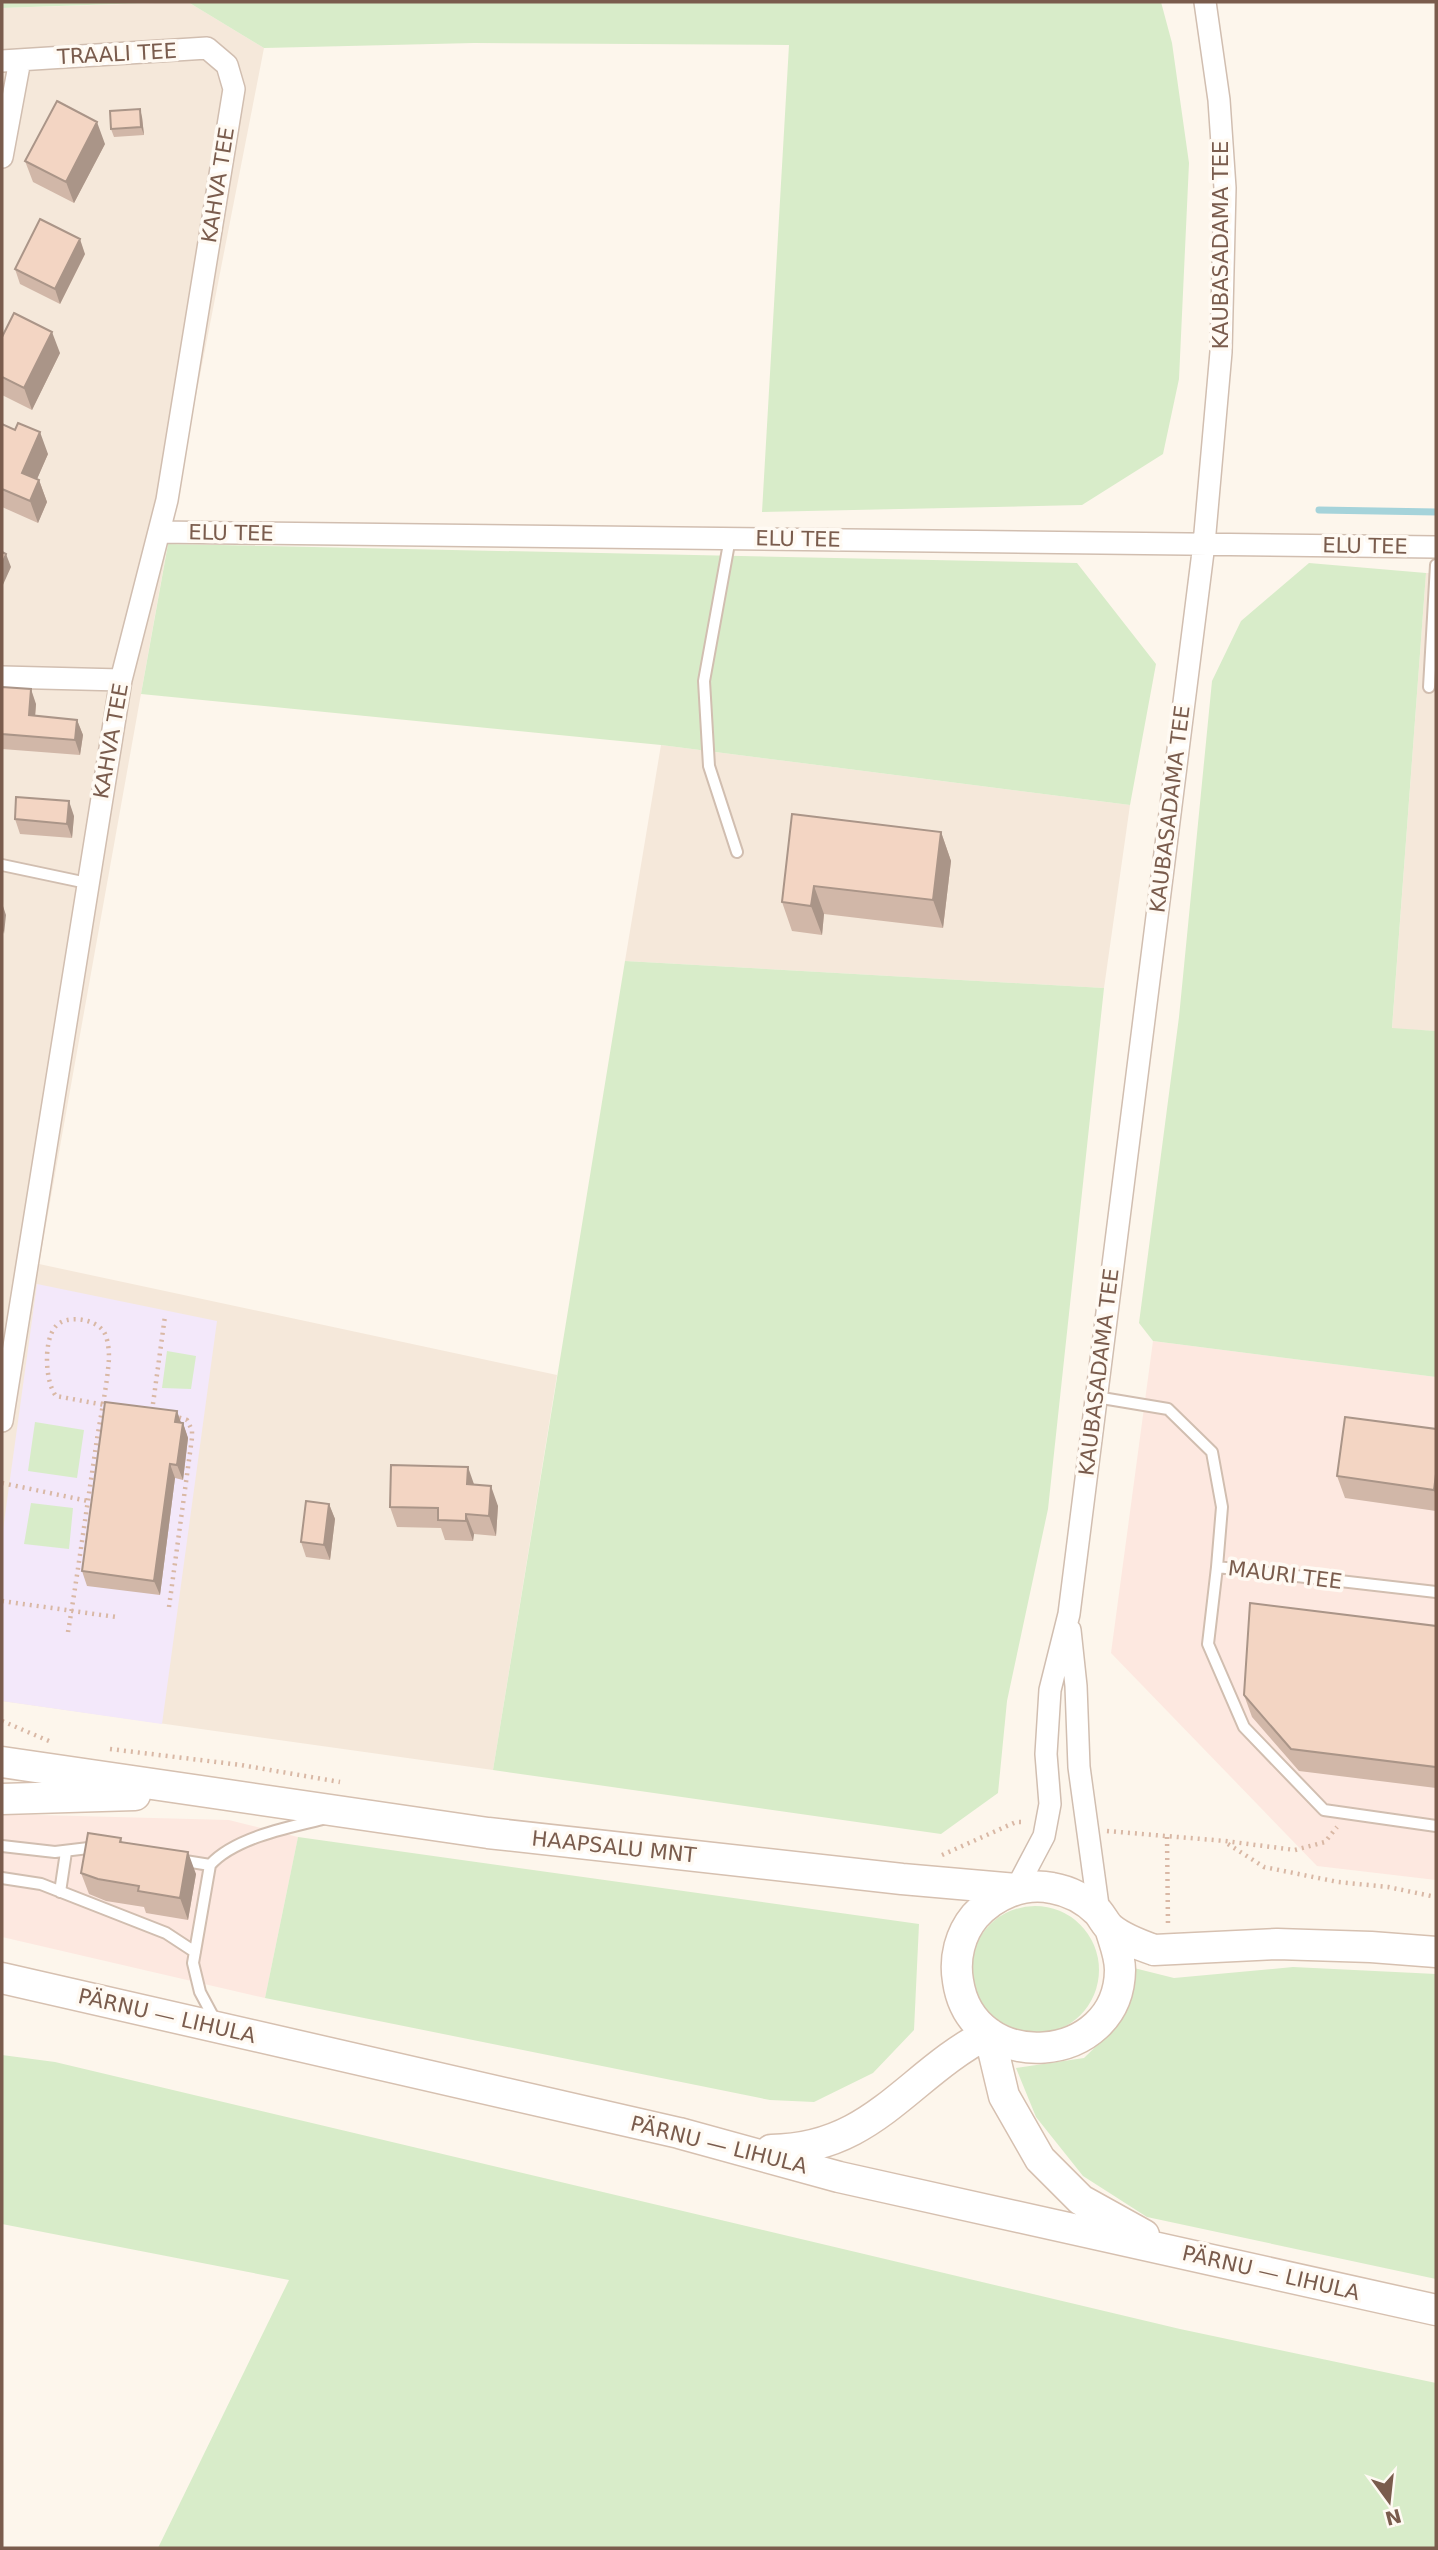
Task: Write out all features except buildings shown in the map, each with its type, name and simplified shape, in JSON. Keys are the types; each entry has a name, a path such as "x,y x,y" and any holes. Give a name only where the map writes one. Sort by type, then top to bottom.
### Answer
{"main road":[{"path":"2,1762 213,1793"},
{"name":"HAAPSALU MNT","path":"213,1793 349,1798 502,1835 1016,1889"},
{"path":"2,1799 213,1793"},
{"path":"1104,1921 1119,1955 1120,1972 1108,2010 1091,2030 1062,2046 1035,2049 1014,2046 989,2033 965,2006 956,1971 958,1953 970,1922 982,1908 997,1897 1016,1889 1049,1887 1071,1893 1104,1921 1141,1946 1154,1950 1277,1944 1436,1952"},
{"name":"PÄRNU — LIHULA","path":"2,1978 679,2133 839,2177 1436,2310"},
{"path":"736,2148 791,2150 839,2138 892,2104 965,2045 989,2033"},
{"path":"989,2033 1004,2096 1040,2159 1081,2200 1173,2250"}],"street":[{"name":"KAUBASADAMA TEE","path":"1016,1889 1044,1836 1049,1804 1046,1754 1050,1690 1069,1614 1204,544 1221,352 1225,188 1219,100 1205,2"},
{"name":"TRAALI TEE","path":"11,60 207,48 228,65"},
{"path":"2,157 11,60"},
{"name":"KAHVA TEE","path":"2,1421 121,680 167,500 234,89 228,65"},
{"name":"ELU TEE","path":"159,532 1436,547"},
{"path":"2,677 121,680"},
{"name":"KAUBASADAMA TEE","path":"1069,1614 1076,1686 1079,1766 1104,1921"}],"lane":[{"path":"730,538 704,681 709,766 737,852"},
{"path":"1429,687 1436,565"},
{"path":"2,865 87,883"},
{"name":"MAURI TEE","path":"1096,1397 1168,1409 1212,1452 1222,1507 1216,1567 1436,1592"},
{"path":"1216,1567 1209,1644 1244,1727 1324,1810 1436,1826"},
{"path":"219,2029 200,1992 192,1963 210,1865 216,1858 243,1843 282,1829 349,1798"},
{"path":"2,1846 66,1852 96,1847 109,1849"},
{"path":"60,1892 66,1852"},
{"path":"172,1859 210,1865"},
{"path":"2,1878 41,1884 166,1933 195,1952"}],"path":[{"path":"152,1412 165,1316"},
{"path":"68,1632 88,1502 102,1404 109,1357 108,1342 103,1330 92,1322 65,1321 57,1325 52,1335 46,1371 51,1390 56,1396 102,1404 114,1406"},
{"path":"139,1410 183,1417 192,1430 169,1607"},
{"path":"2,1483 88,1502"},
{"path":"2,1601 116,1617"},
{"path":"2,1721 50,1741"},
{"path":"105,1748 241,1765 349,1798"},
{"path":"1088,1828 1295,1850 1325,1842 1348,1814"},
{"path":"930,1855 943,1854 1016,1822 1046,1823"},
{"path":"1167,1837 1168,1951"},
{"path":"1225,1841 1264,1867 1436,1897"}],"shaded area":[{"path":"188,2 264,48 176,498 39,1264 557,1375 493,1770 2,1701 2,8"},
{"path":"1426,573 1436,573 1436,1031 1392,1029"},
{"path":"661,745 1130,805 1104,988 625,961"},
{"path":"37,1284 217,1321 162,1724 2,1701 2,1537"},
{"path":"1153,1341 1436,1377 1436,1880 1317,1866 1111,1653"},
{"path":"2,1814 229,1820 298,1837 265,1998 2,1937"}],"green space":[{"path":"2,2 173,2 2,8"},
{"path":"188,2 1161,2 1172,43 1189,163 1179,379 1163,454 1082,505 762,512 789,45 474,43 264,48"},
{"path":"168,544 1077,563 1156,664 1130,805 661,745 141,694"},
{"path":"1309,563 1426,573 1392,1028 1436,1031 1436,1377 1153,1341 1139,1323 1179,1017 1212,681 1241,621"},
{"path":"625,961 1104,988 1048,1509 1007,1701 998,1793 941,1834 493,1770"},
{"path":"167,1351 196,1356 191,1389 162,1388"},
{"path":"35,1422 84,1430 77,1478 28,1471"},
{"path":"31,1503 73,1508 69,1549 24,1544"},
{"path":"298,1837 919,1924 914,2030 873,2073 814,2102 770,2100 265,1998"},
{"path":"1035,1906 1060,1911 1081,1924 1094,1945 1099,1970 1094,1995 1081,2016 1060,2029 1035,2034 1010,2029 989,2016 976,1995 971,1970 976,1945 989,1924 1010,1911"},
{"path":"1293,1967 1436,1974 1436,2279 1147,2217 1083,2176 1036,2117 1016,2068 1084,2058 1119,2024 1134,1968 1174,1978"},
{"path":"2,2055 55,2062 1180,2329 1436,2383 1436,2548 158,2548 289,2280 2,2224"}],"waterway":[{"path":"1319,510 1436,512"}]}
